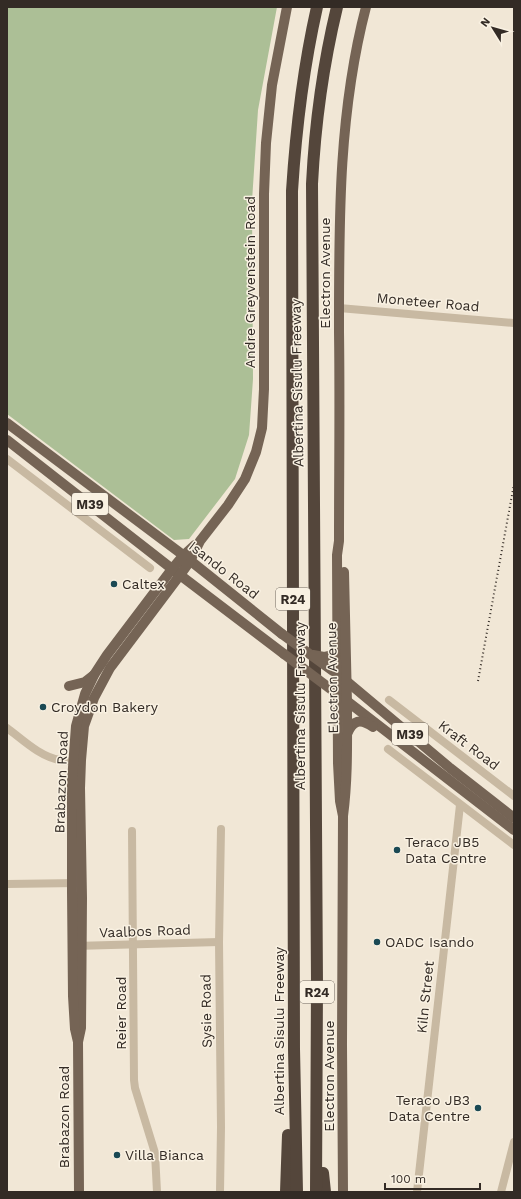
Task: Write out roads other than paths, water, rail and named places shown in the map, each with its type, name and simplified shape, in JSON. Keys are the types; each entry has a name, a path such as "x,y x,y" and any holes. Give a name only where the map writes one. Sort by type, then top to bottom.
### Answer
{"highway":[{"name":"Albertina Sisulu Freeway","path":"297,1192 294,1086 292,191 296,132 304,74 317,7"},
{"name":"Albertina Sisulu Freeway","path":"316,1192 317,1120 312,184 314,148 323,75 337,7"},
{"path":"286,1192 289,1102 294,1086"},
{"path":"317,1120 325,1192"}],"main road":[{"name":"Andre Greyvenstein Road","path":"187,558 228,505 245,479 256,452 262,428 264,396 264,194 266,143 275,70 287,7"},
{"name":"Electron Avenue","path":"343,816 338,776 335,692 335,673 339,654 344,555 339,541 340,186 345,126 360,30 366,7"},
{"name":"Isando Road","path":"7,423 187,558 282,634 347,681 450,768 514,818"},
{"name":"M39","path":"7,440 176,572 514,830"},
{"name":"Brabazon Road","path":"79,1192 78,1042 74,1022 77,946 77,760 75,734 78,717 85,694 94,675 107,655 187,558"},
{"name":"Brabazon Road","path":"77,760 84,726 100,685 176,572"},
{"path":"308,653 324,657 339,654 374,704"},
{"name":"Electron Avenue","path":"339,654 347,681 347,735 345,801 343,816 343,1192"},
{"path":"69,686 85,682 94,675"},
{"path":"347,735 352,725 358,721 367,723 384,735 390,736"}],"street":[{"name":"Moneteer Road","path":"339,308 514,323"},
{"path":"7,459 150,568"},
{"name":"Kraft Road","path":"389,700 514,796"},
{"path":"7,728 47,755 59,760 77,760"},
{"path":"388,749 514,845"},
{"name":"Kiln Street","path":"417,1192 460,805"},
{"name":"Sysie Road","path":"220,1192 221,1127 219,942 221,829"},
{"name":"Reier Road","path":"132,831 134,1080 135,1088 155,1153 157,1192"},
{"path":"7,884 77,883"},
{"name":"Vaalbos Road","path":"77,946 219,942"},
{"path":"501,1192 514,1142"}],"railway":[{"path":"478,681 514,484"}],"place":[{"name":"Caltex","path":"114,584"},
{"name":"Croydon Bakery","path":"43,707"},
{"name":"Teraco JB5 Data Centre","path":"397,850"},
{"name":"OADC Isando","path":"377,942"},
{"name":"Teraco JB3 Data Centre","path":"478,1108"},
{"name":"Villa Bianca","path":"117,1155"}]}
